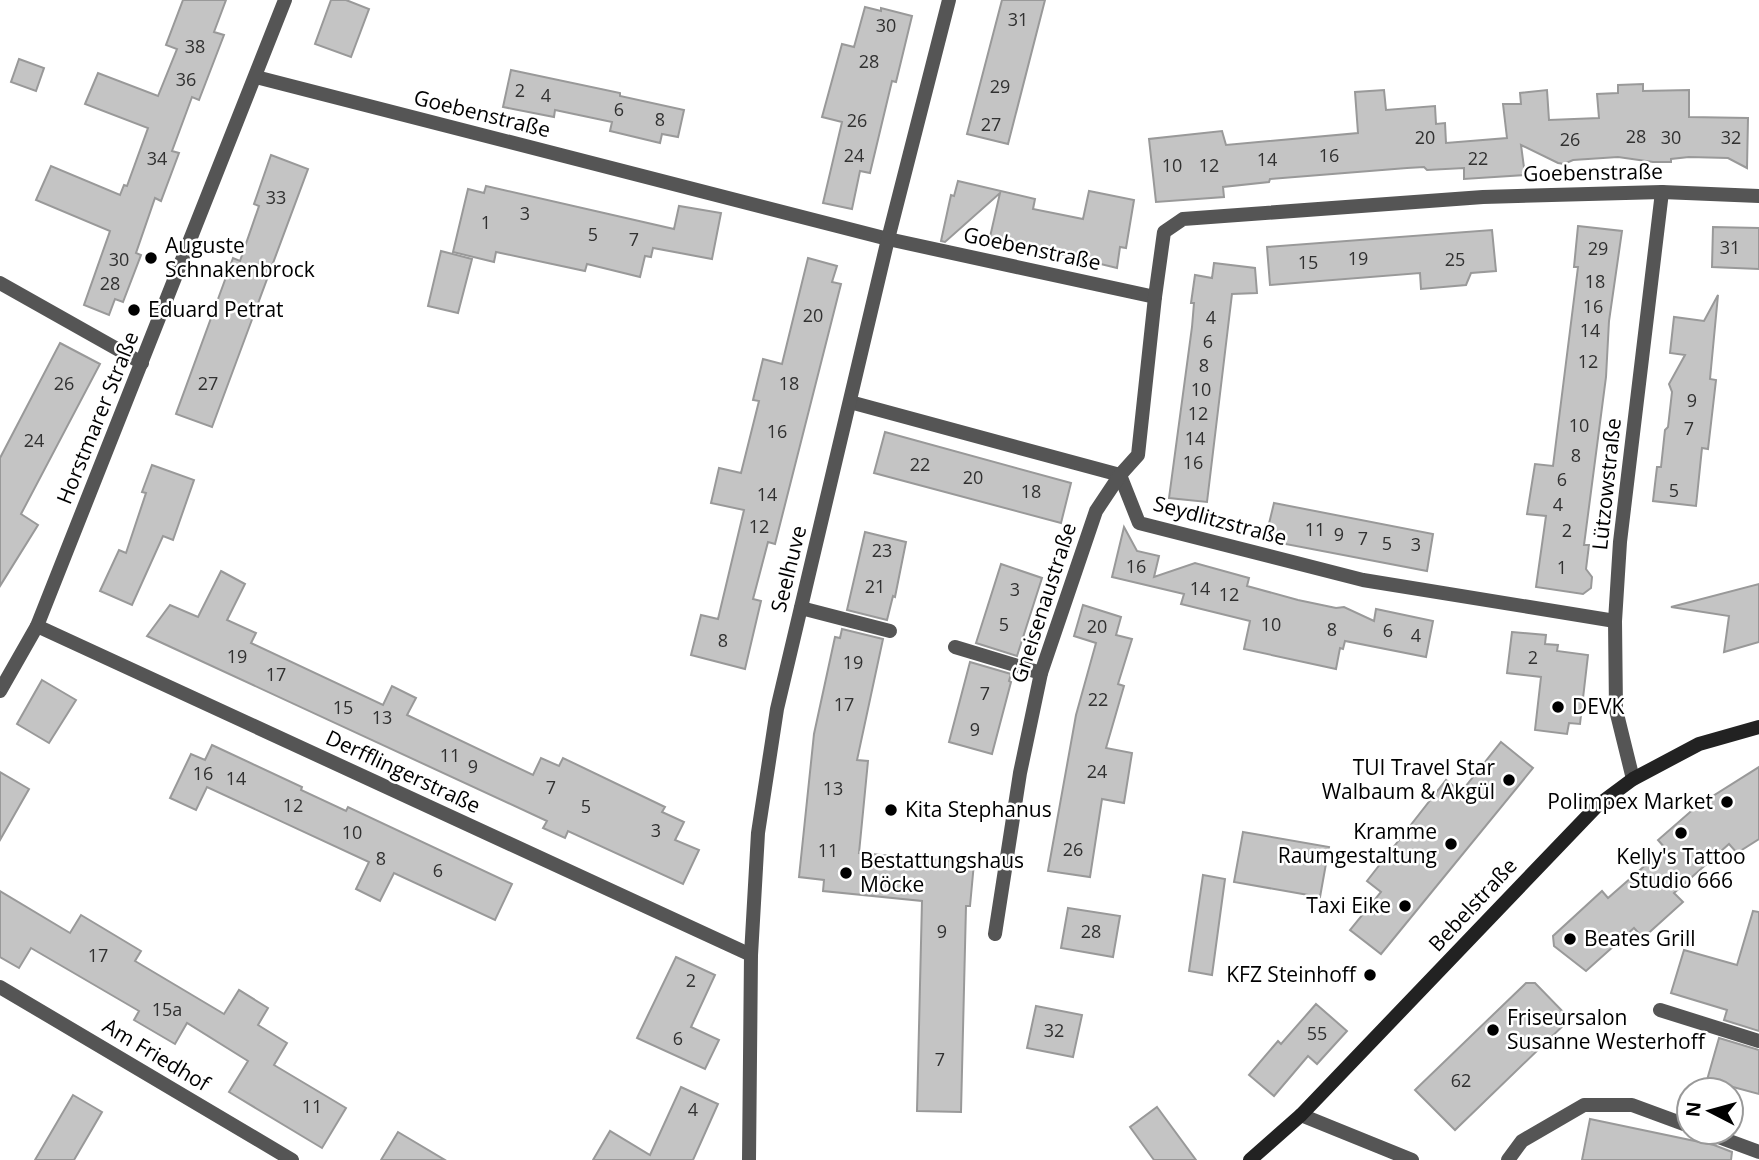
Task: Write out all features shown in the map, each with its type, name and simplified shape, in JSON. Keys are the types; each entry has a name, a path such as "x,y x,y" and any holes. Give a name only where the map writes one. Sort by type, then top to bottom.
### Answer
{"main road":[{"name":"Bebelstraße","path":"1250,1160 1301,1115 1598,805 1633,779 1699,744 1759,727"}],"street":[{"name":"Horstmarer Straße","path":"0,691 37,626 285,0"},
{"name":"Seelhuve","path":"749,1160 751,955 760,819 777,709 888,239 949,0"},
{"name":"Goebenstraße","path":"256,77 888,239 1155,297 1164,232 1183,219 1483,197 1662,192 1759,196"},
{"name":"Lützowstraße","path":"1633,779 1616,710 1615,621 1620,542 1662,192"},
{"path":"0,282 142,363"},
{"name":"Gneisenaustraße","path":"995,934 1020,773 1041,673 1096,511 1120,475 1139,454 1155,297"},
{"path":"850,402 1120,475"},
{"name":"Seydlitzstraße","path":"1120,475 1139,523 1363,580 1615,621"},
{"path":"801,608 891,631"},
{"name":"Derfflingerstraße","path":"37,626 751,955"},
{"path":"956,647 1041,673"},
{"name":"Am Friedhof","path":"0,987 292,1160"},
{"path":"1660,1010 1759,1041"},
{"path":"1508,1160 1522,1141 1584,1104 1632,1105 1675,1121"},
{"path":"1301,1115 1412,1160"}],"building":[{"path":"183,0 226,0 214,32 224,35 199,100 192,97 172,151 179,153 161,201 155,198 136,253 141,255 123,302 115,299 109,315 84,305 110,231 36,200 51,166 120,195 124,185 127,186 148,128 85,104 98,73 158,96 177,49 166,45"},
{"path":"331,0 346,0 369,9 351,57 315,44"},
{"path":"1002,0 1045,0 1008,144 967,134"},
{"path":"865,7 912,16 896,82 892,81 870,173 860,171 852,209 823,203 842,122 822,117 842,44 854,47"},
{"path":"19,59 44,68 36,91 11,82"},
{"path":"511,70 620,93 620,96 684,110 678,137 662,134 660,143 610,131 612,122 555,110 554,117 503,107"},
{"path":"1643,84 1643,91 1689,90 1689,117 1748,118 1747,168 1728,158 1689,157 1671,159 1671,162 1618,157 1573,160 1564,164 1521,145 1525,175 1464,179 1464,168 1407,168 1270,179 1269,182 1223,187 1224,197 1156,202 1149,139 1222,131 1226,145 1358,133 1355,92 1384,90 1386,110 1435,106 1436,124 1445,123 1446,143 1507,138 1503,104 1521,104 1520,93 1547,90 1549,120 1599,118 1597,94 1618,93 1618,85"},
{"path":"271,155 308,169 212,427 176,414 233,258 240,261 259,206 254,204"},
{"path":"958,181 1035,199 1033,209 1083,219 1089,191 1134,200 1126,248 1120,247 1117,268 990,237 1000,193 945,242 941,241 951,195 954,196"},
{"path":"486,186 674,229 679,206 721,213 712,259 653,248 651,257 645,256 640,277 587,264 585,271 496,252 494,262 453,252 468,189 484,193"},
{"path":"1578,226 1622,231 1584,545 1589,545 1586,569 1592,577 1591,588 1583,594 1536,587 1546,516 1527,514 1535,464 1553,466 1578,267 1574,267"},
{"path":"1713,227 1759,228 1759,269 1712,267"},
{"path":"1492,230 1496,271 1471,273 1466,285 1421,289 1420,273 1270,285 1267,247"},
{"path":"441,251 472,259 458,313 428,306"},
{"path":"808,258 837,266 832,282 841,284 775,544 768,542 753,599 761,601 745,669 691,655 701,615 718,619 744,510 711,503 719,468 741,473 759,401 753,400 763,359 782,364"},
{"path":"1214,263 1255,268 1257,293 1232,294 1207,502 1169,498 1192,327 1194,303 1191,303 1195,275 1212,278"},
{"path":"1718,295 1710,379 1716,380 1708,449 1702,448 1696,506 1653,501 1657,467 1661,467 1665,430 1668,427 1672,392 1669,384 1685,355 1670,353 1674,317 1704,321"},
{"path":"60,343 100,364 21,514 38,525 0,586 0,458"},
{"path":"885,432 1071,483 1061,523 874,473"},
{"path":"152,465 194,480 173,540 163,536 132,605 100,591 119,550 126,553 146,493 142,492"},
{"path":"1274,503 1433,534 1427,571 1265,540"},
{"path":"1124,527 1137,551 1159,556 1154,577 1195,563 1249,578 1247,586 1298,600 1336,608 1344,607 1374,621 1376,609 1433,621 1426,657 1345,641 1343,649 1340,648 1336,669 1244,649 1250,621 1181,604 1184,594 1112,577"},
{"path":"865,532 906,542 895,597 893,596 887,620 847,610"},
{"path":"1001,564 1042,578 1017,656 976,643"},
{"path":"221,571 245,584 227,620 256,633 251,643 383,705 392,686 416,698 407,715 533,775 541,758 559,766 563,758 665,807 662,812 684,822 675,840 699,850 683,884 568,831 565,838 543,828 547,821 147,636 170,605 198,617"},
{"path":"1759,584 1759,642 1724,652 1729,616 1671,607"},
{"path":"1083,605 1121,617 1116,635 1132,639 1118,684 1124,686 1106,748 1132,753 1124,803 1102,799 1090,877 1048,871 1076,715 1096,643 1074,636"},
{"path":"842,629 883,639 857,760 868,761 859,853 974,863 970,906 966,906 961,1112 917,1111 922,901 823,891 824,880 799,877 814,734 835,637 840,638"},
{"path":"1512,632 1546,635 1545,644 1558,645 1557,651 1588,655 1580,724 1569,723 1567,734 1535,730 1541,677 1507,673"},
{"path":"970,662 1011,674 992,754 949,742"},
{"path":"42,680 76,700 49,743 17,724"},
{"path":"1501,742 1533,768 1381,954 1350,930 1381,892 1367,881 1446,780 1461,792"},
{"path":"212,745 346,811 348,807 512,884 495,920 394,873 380,901 356,889 369,862 207,787 196,810 170,798 191,754 205,760"},
{"path":"1759,767 1759,839 1737,853 1729,844 1674,893 1683,902 1643,938 1634,928 1586,971 1554,946 1553,936 1602,891 1608,898 1665,848 1658,840 1697,806"},
{"path":"0,772 29,789 0,840"},
{"path":"1243,832 1329,847 1320,897 1234,882"},
{"path":"1203,875 1225,879 1212,975 1189,971"},
{"path":"0,891 70,933 81,915 141,951 135,961 224,1014 239,990 268,1008 258,1025 287,1043 274,1065 346,1108 322,1148 229,1092 248,1061 187,1023 175,1044 134,1020 139,1011 31,948 19,968 0,957"},
{"path":"1068,908 1120,916 1113,957 1061,948"},
{"path":"1753,911 1759,912 1759,1031 1724,1020 1727,1010 1671,993 1684,950 1737,965"},
{"path":"676,957 715,975 691,1027 719,1040 705,1069 637,1038"},
{"path":"1526,983 1535,983 1570,1019 1455,1130 1415,1090"},
{"path":"1316,1004 1347,1031 1317,1064 1308,1056 1274,1096 1249,1075 1278,1041 1281,1044"},
{"path":"1036,1006 1082,1015 1073,1057 1027,1048"},
{"path":"1719,1038 1759,1050 1759,1094 1745,1090 1745,1076 1708,1076"},
{"path":"681,1087 718,1104 693,1160 593,1160 610,1131 650,1155"},
{"path":"73,1095 102,1112 74,1160 35,1160"},
{"path":"1157,1107 1196,1160 1154,1160 1130,1127"},
{"path":"1590,1119 1675,1137 1675,1146 1717,1146 1732,1152 1731,1160 1582,1160"},
{"path":"398,1132 445,1160 381,1160"}],"place":[{"name":"Auguste Schnakenbrock","path":"151,258"},
{"name":"Eduard Petrat","path":"134,310"},
{"name":"DEVK","path":"1558,707"},
{"name":"TUI Travel Star Walbaum & Akgül","path":"1509,780"},
{"name":"Polimpex Market","path":"1727,802"},
{"name":"Kita Stephanus","path":"891,810"},
{"name":"Kelly's Tattoo Studio 666","path":"1681,833"},
{"name":"Kramme Raumgestaltung","path":"1451,844"},
{"name":"Bestattungshaus Möcke","path":"846,873"},
{"name":"Taxi Eike","path":"1405,906"},
{"name":"Beates Grill","path":"1570,939"},
{"name":"KFZ Steinhoff","path":"1370,975"},
{"name":"Friseursalon Susanne Westerhoff","path":"1493,1030"}]}
